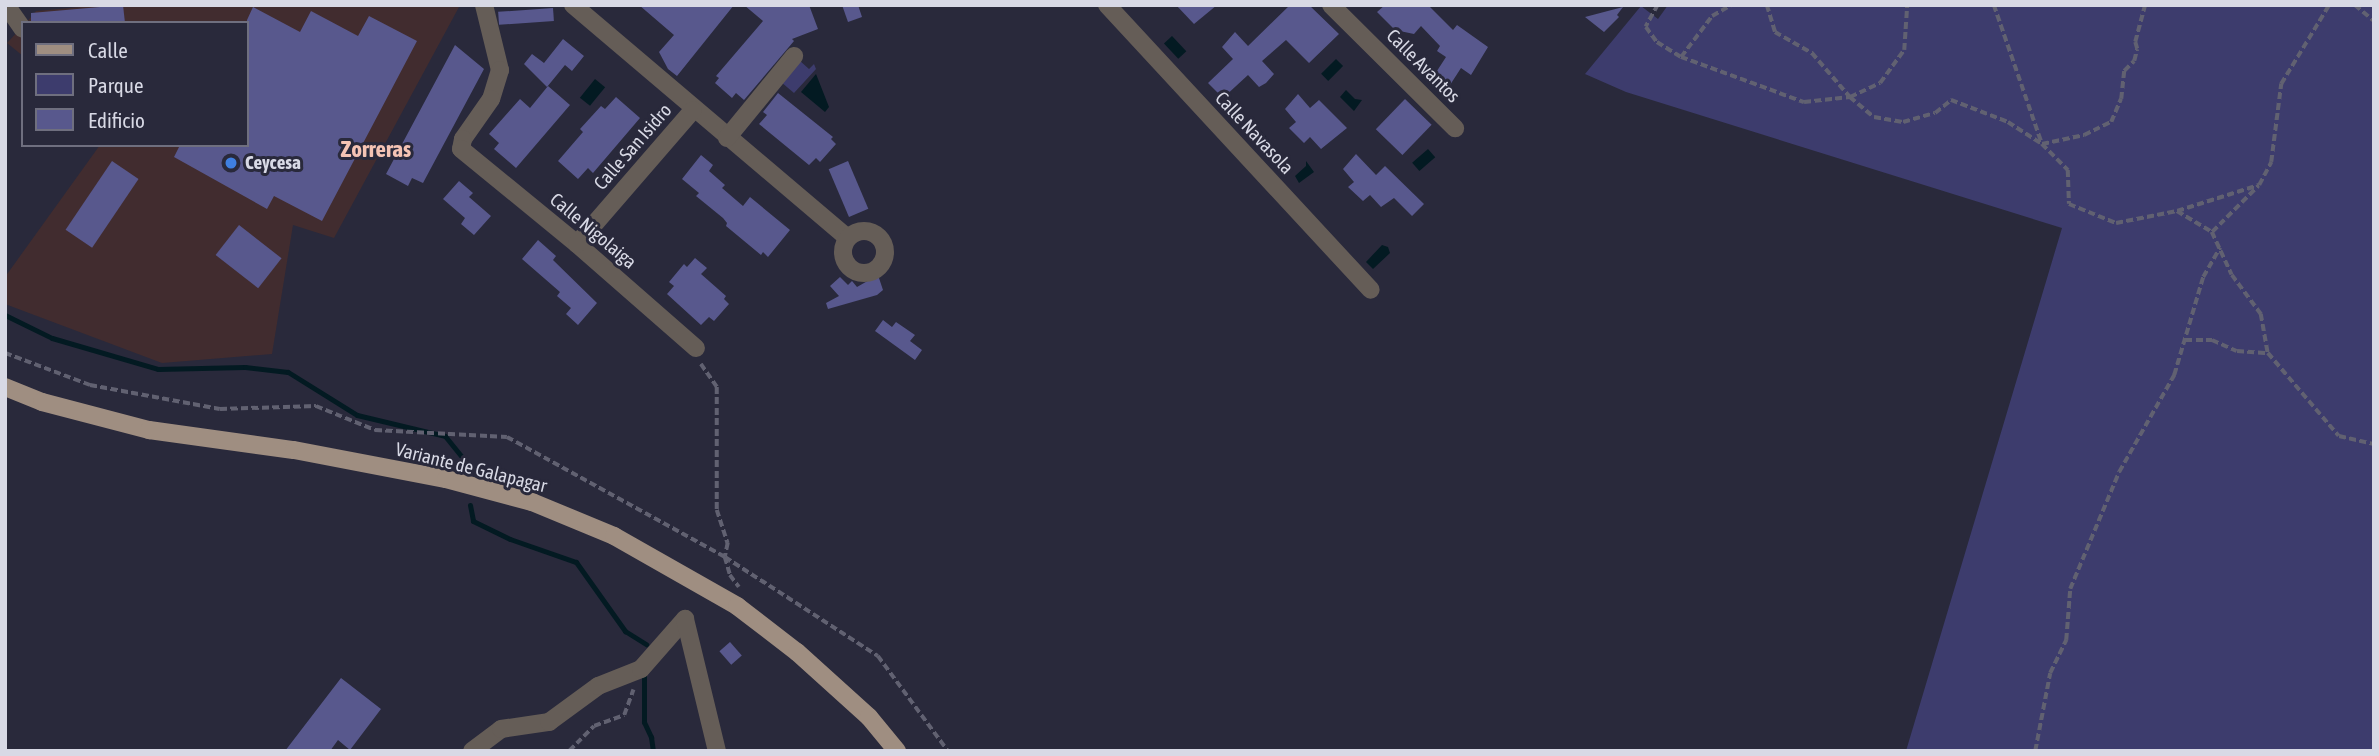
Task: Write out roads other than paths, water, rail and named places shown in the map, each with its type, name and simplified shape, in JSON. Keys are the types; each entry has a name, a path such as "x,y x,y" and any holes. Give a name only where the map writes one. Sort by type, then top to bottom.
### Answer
{"main road":[{"name":"Variante de Galapagar","path":"5,387 42,402 149,430 294,450 446,479 532,502 614,536 737,607 797,652 869,718 897,751"}],"street":[{"path":"6,5 21,26"},
{"name":"Calle Nigolaiga","path":"484,5 500,70 491,99 463,139 461,149 577,244 696,348"},
{"path":"573,5 693,110 848,238"},
{"name":"Calle Navasola","path":"1107,5 1371,290"},
{"name":"Calle Avantos","path":"1331,5 1455,128"},
{"path":"727,138 794,56"},
{"name":"Calle San Isidro","path":"577,244 693,110"},
{"path":"472,751 500,729 549,722 598,686 640,668 685,619 717,751"}],"water":[{"path":"1172,36 1186,51 1178,59 1164,44"},
{"path":"1336,59 1343,66 1328,81 1321,74"},
{"path":"816,74 829,107 825,112 801,92"},
{"path":"595,79 605,87 590,106 580,98"},
{"path":"1346,90 1355,99 1362,100 1354,111 1340,97"},
{"path":"1255,125 1270,141 1262,149 1247,133"},
{"path":"1428,149 1435,157 1419,171 1412,163"},
{"path":"1306,161 1314,172 1299,183 1295,176 1306,166"},
{"path":"1382,245 1388,247 1390,253 1373,269 1366,262"}],"waterway":[{"path":"5,315 52,338 158,369 245,367 288,372 357,415 445,436 467,463"},
{"path":"470,505 473,521 510,539 576,562 625,631 646,644"},
{"path":"644,676 644,722 651,737 653,751"}],"place":[{"name":"Ceycesa","path":"231,163"}],"district":[{"name":"Zorreras","path":"376,149"}]}
